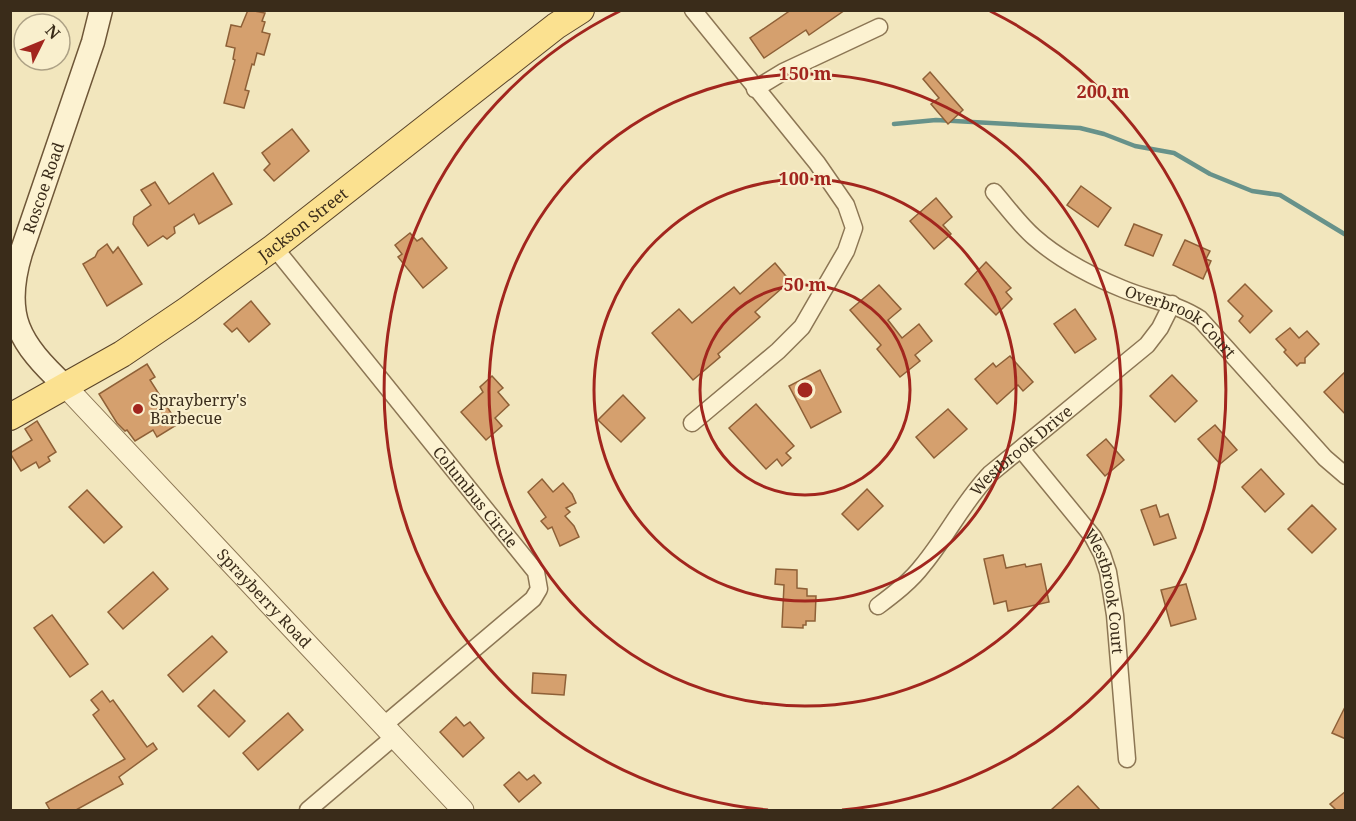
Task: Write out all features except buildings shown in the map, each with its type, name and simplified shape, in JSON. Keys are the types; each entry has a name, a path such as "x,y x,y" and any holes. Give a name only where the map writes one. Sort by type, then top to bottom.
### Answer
{"main road":[{"name":"Roscoe Road","path":"65,386 39,362 26,344 16,320 13,285 21,253 84,68 101,10"},
{"name":"Jackson Street","path":"10,417 156,332 274,247 556,26 581,10"}],"street":[{"path":"692,423 778,351 802,327 846,251 854,228 846,205 817,163 693,10"},
{"path":"755,89 783,72 879,27"},
{"name":"Overbrook Court","path":"994,192 1034,237 1076,267 1124,290 1188,311 1211,330 1325,458 1346,476"},
{"name":"Columbus Circle","path":"274,247 536,572 539,589 533,599 389,731 308,810"},
{"name":"Westbrook Drive","path":"878,606 923,566 975,489 1147,345 1160,328 1172,304"},
{"name":"Sprayberry Road","path":"65,386 463,810"},
{"name":"Westbrook Court","path":"1021,449 1093,537 1102,554 1108,572 1115,615 1127,759"}],"waterway":[{"path":"894,124 936,120 1080,128 1135,146 1174,153 1210,174 1252,191 1280,195 1346,235"}],"place":[{"name":"Sprayberry's Barbecue","path":"138,409"}]}
